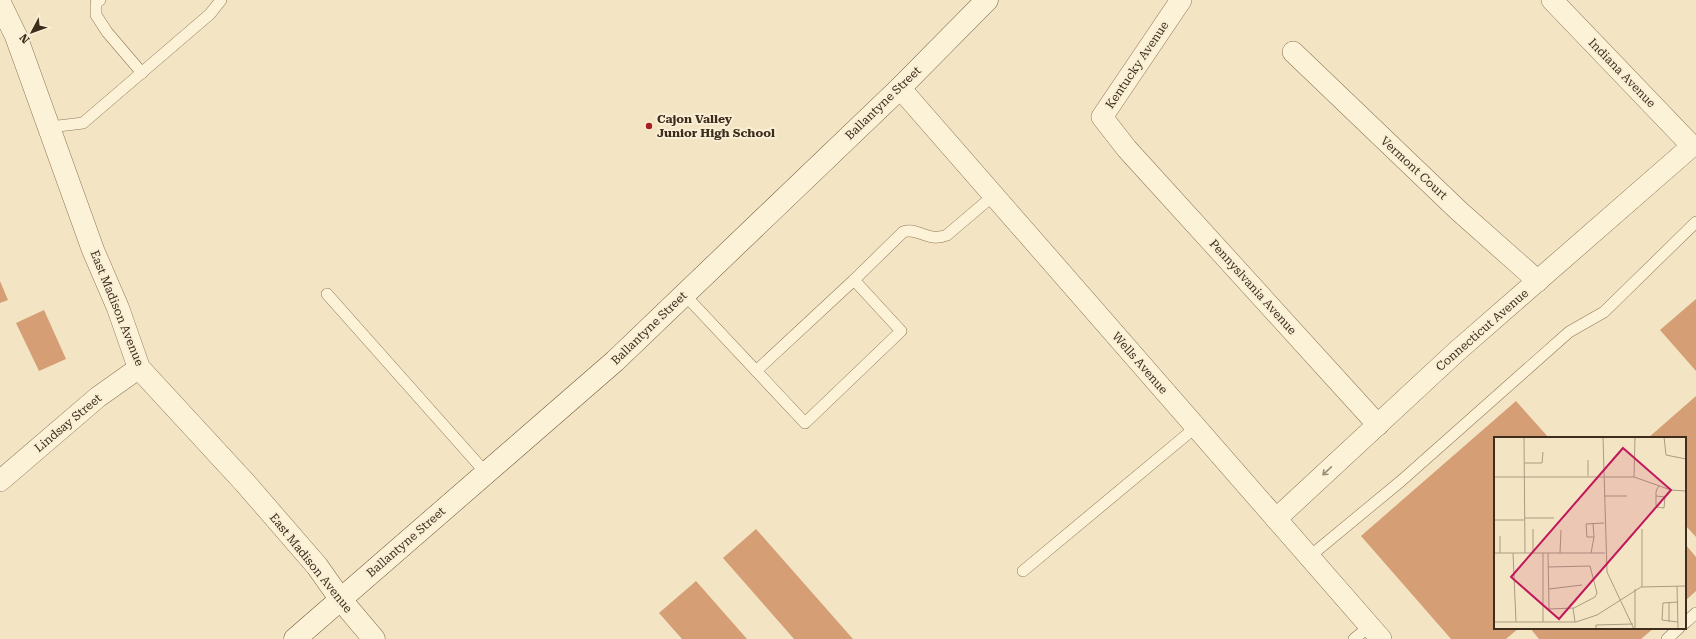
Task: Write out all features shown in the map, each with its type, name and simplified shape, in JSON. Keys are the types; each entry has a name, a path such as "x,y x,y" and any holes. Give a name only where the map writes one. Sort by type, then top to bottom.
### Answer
{"main road":[{"name":"Ballantyne Street","path":"296,639 615,361 900,88 987,0"},
{"name":"East Madison Avenue","path":"0,3 16,36 94,250 118,308 139,368 246,484 317,566 341,600 374,639"}],"street":[{"name":"Kentucky Avenue","path":"1127,149 1102,117 1181,0"},
{"name":"Indiana Avenue","path":"1552,0 1692,146"},
{"name":"Vermont Court","path":"1293,52 1459,211 1538,281"},
{"name":"Wells Avenue","path":"900,88 1309,557 1368,635"},
{"name":"Connecticut Avenue","path":"1276,519 1456,352 1692,146"},
{"name":"Pennyslvania Avenue","path":"1127,149 1378,425"},
{"name":"Lindsay Street","path":"0,481 98,397 139,368"}],"lane":[{"path":"100,0 96,3 96,15 107,32 142,74"},
{"path":"50,127 83,123 142,74 210,14 221,0"},
{"path":"756,371 854,280 903,232 909,230 935,239 940,238 947,235 994,195"},
{"path":"1309,557 1401,481 1569,332 1604,312 1696,222"},
{"path":"684,294 805,423 901,331 854,280"},
{"path":"327,294 486,473"},
{"path":"1023,571 1196,427"},
{"path":"1686,622 1696,613"},
{"path":"1667,639 1678,629"}],"building":[{"path":"0,281 8,300 0,303"},
{"path":"1696,299 1696,371 1660,330"},
{"path":"44,310 66,359 39,371 16,323"},
{"path":"1696,396 1696,537 1686,526 1686,437 1649,437"},
{"path":"1516,401 1548,437 1494,437 1494,629 1518,629 1506,639 1451,639 1361,536"},
{"path":"756,529 853,639 794,639 723,558"},
{"path":"1686,545 1696,557 1696,591 1686,600"},
{"path":"696,581 747,639 682,639 659,613"},
{"path":"1531,629 1653,629 1641,639 1539,639"}],"place":[{"name":"Cajon Valley Junior High School","path":"649,126"}]}
